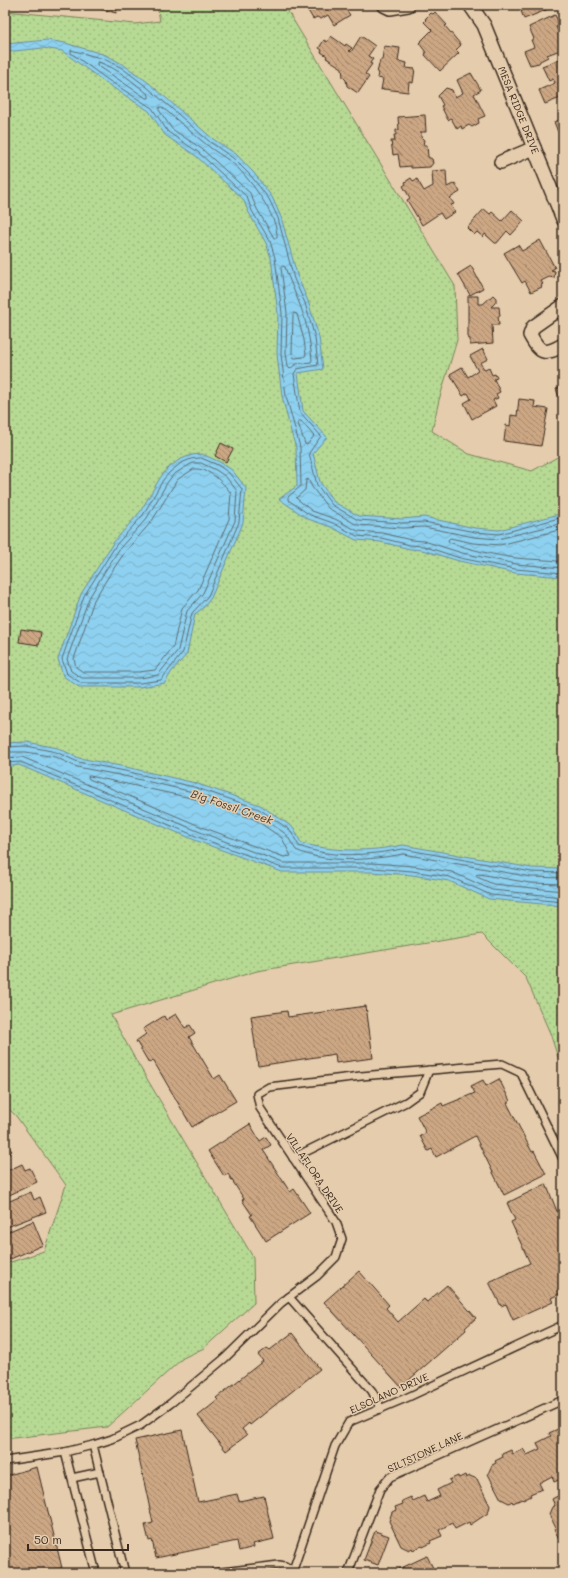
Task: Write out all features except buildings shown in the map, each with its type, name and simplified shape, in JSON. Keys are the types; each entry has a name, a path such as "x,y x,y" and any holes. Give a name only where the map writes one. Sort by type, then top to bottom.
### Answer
{"street":[{"path":"384,5 390,8 408,5"},
{"name":"MESA RIDGE DRIVE","path":"470,5 484,25 563,219"},
{"path":"501,162 534,148"},
{"path":"563,306 533,327 530,335 536,347 546,352 552,351 563,345"}],"lane":[{"name":"VILLAFLORA DRIVE","path":"5,1461 65,1452 93,1445 112,1439 141,1425 171,1403 225,1358 280,1303 317,1276 336,1257 342,1239 336,1222 260,1108 257,1094 269,1087 429,1070 502,1064 521,1073 563,1159"},
{"path":"293,1158 406,1102 420,1092 429,1070"},
{"path":"288,1297 372,1391 381,1409"},
{"name":"ELSOLANO DRIVE","path":"292,1572 335,1446 349,1422 381,1409 563,1325"},
{"name":"SILTSTONE LANE","path":"348,1573 380,1489 390,1477 563,1400"},
{"path":"93,1445 125,1573"},
{"path":"65,1452 96,1573"},
{"path":"72,1478 100,1472"},
{"path":"214,1573 279,1565 292,1572"}],"green space":[{"path":"157,5 284,5 455,286 457,340 439,400 432,431 469,454 532,471 563,454 563,1073 550,1033 526,978 482,934 257,971 111,1015 134,1057 253,1257 254,1303 204,1348 183,1358 107,1427 5,1439 5,1264 44,1251 66,1185 16,1116 5,1105 5,11 135,24 160,21"}],"water":[{"path":"47,40 65,43 106,55 124,65 149,83 213,139 236,154 254,173 272,197 281,217 298,278 308,301 319,337 323,369 298,373 303,411 327,437 313,453 320,482 334,502 359,516 402,519 424,517 475,528 499,530 563,513 563,577 515,573 459,561 422,550 410,549 381,542 356,540 331,527 308,519 279,499 297,486 296,448 282,396 277,354 278,314 271,258 266,243 243,199 196,156 165,135 149,111 106,83 62,51 43,48 5,52 5,44"},
{"path":"202,454 220,462 232,470 246,488 243,523 211,598 204,607 195,614 187,654 172,671 165,683 140,687 79,687 63,676 58,659 81,594 113,543 140,512 167,469 179,460 191,455"},
{"name":"Big Fossil Creek","path":"27,742 58,748 79,758 195,783 260,805 294,828 301,843 313,846 364,850 403,845 532,868 563,869 563,906 489,899 449,881 412,875 371,872 282,872 197,841 19,765 5,767 5,743"}]}
